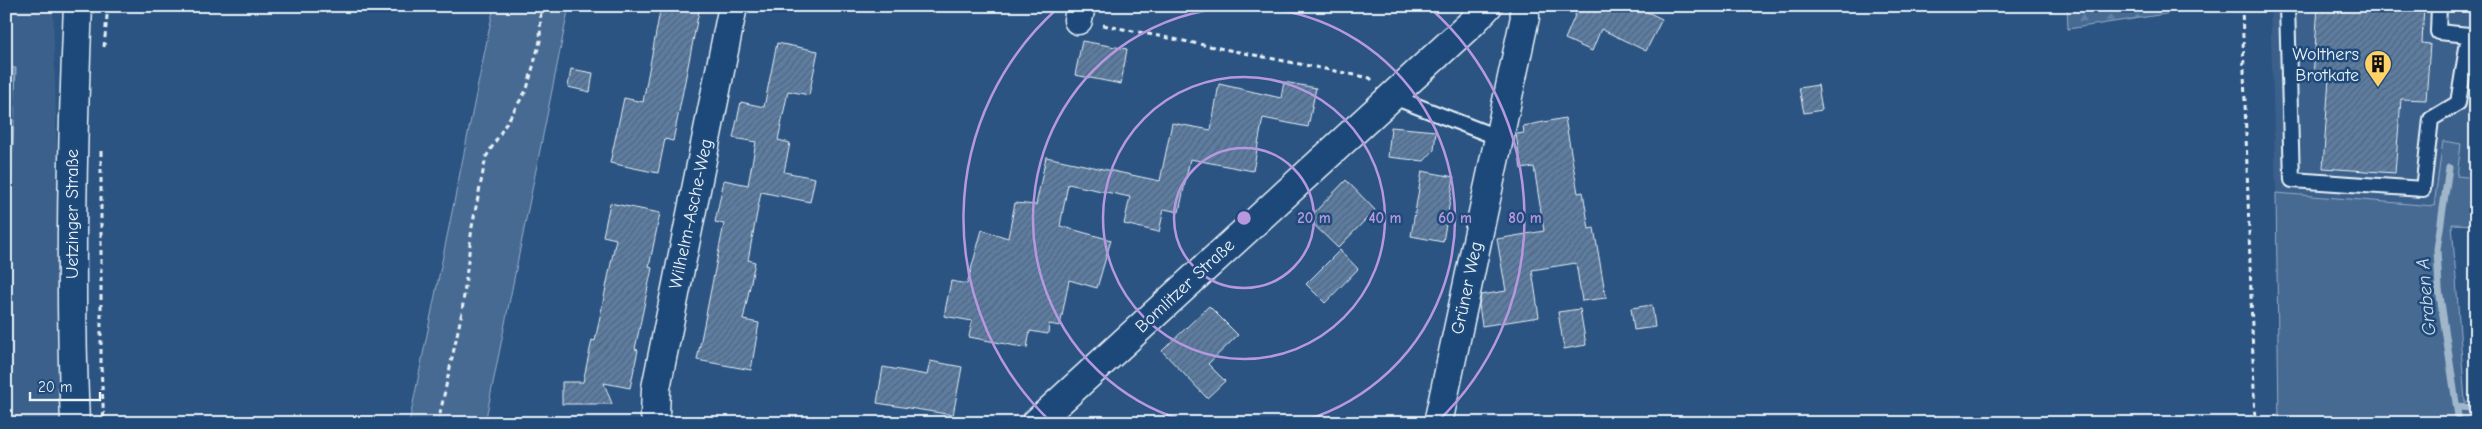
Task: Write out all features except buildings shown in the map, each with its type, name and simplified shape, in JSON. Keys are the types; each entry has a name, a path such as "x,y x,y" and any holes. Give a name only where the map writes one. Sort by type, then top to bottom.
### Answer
{"street":[{"name":"Uetzinger Straße","path":"75,423 71,334 72,151 78,6"},
{"name":"Wilhelm-Asche-Weg","path":"658,423 655,415 656,388 733,6"},
{"name":"Bomlitzer Straße","path":"1036,423 1473,22 1488,6"},
{"name":"Grüner Weg","path":"1438,423 1525,17 1524,6"}],"lane":[{"path":"2287,6 2292,180 2423,189 2431,119 2458,103 2469,35 2438,32 2439,6"},
{"path":"1391,96 1499,138"}],"path":[{"path":"104,54 108,6"},
{"path":"438,423 462,312 472,227 486,157 526,89 540,41 542,6"},
{"path":"2242,6 2255,423"},
{"path":"1080,13 1370,78 1391,96"},
{"path":"101,141 101,356 104,423"}],"shaded area":[{"path":"6,6 53,6 64,423 6,423"},
{"path":"2270,6 2476,6 2476,178 2457,176 2443,141 2434,206 2276,193"}],"green space":[{"path":"494,6 569,6 485,423 409,423"},
{"path":"2067,6 2217,6 2068,29"},
{"path":"2443,141 2461,144 2457,176 2476,178 2476,225 2452,224 2465,402 2476,403 2476,423 2279,423 2276,193 2434,206"}],"water":[{"path":"6,67 16,68 10,223 6,223"}],"waterway":[{"name":"Graben A","path":"2449,168 2437,249 2439,289 2459,423"},
{"path":"2457,407 2476,408"}],"place":[{"name":"Wolthers Brotkate","path":"2378,88"}]}
